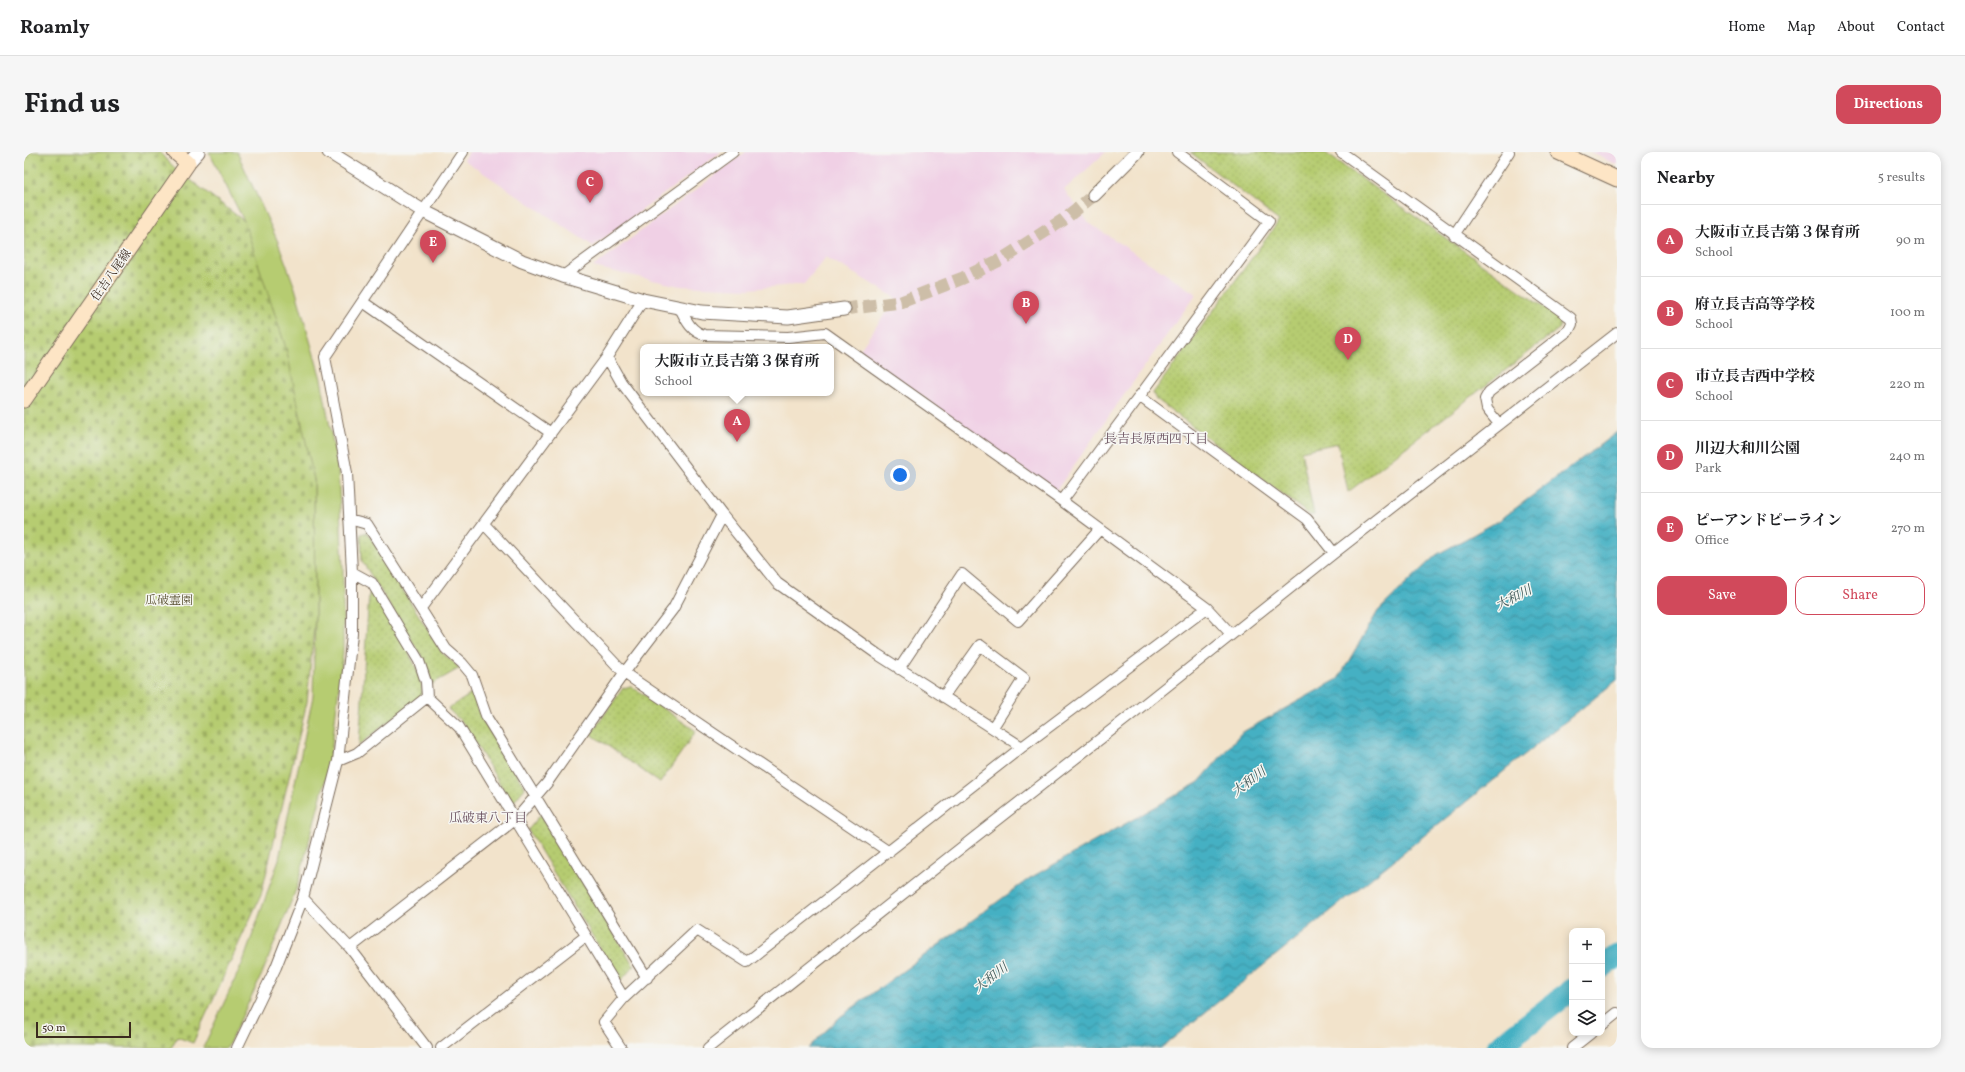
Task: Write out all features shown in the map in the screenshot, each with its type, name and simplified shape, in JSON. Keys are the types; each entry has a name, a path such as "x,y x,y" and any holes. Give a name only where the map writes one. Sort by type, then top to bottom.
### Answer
{"main road":[{"name":"住吉八尾線","path":"24,400 193,157 175,152"},
{"path":"1558,152 1617,179"}],"street":[{"path":"329,152 423,211 522,261 563,276 643,300 702,312 788,317 844,309"},
{"path":"238,1048 276,967 303,898 338,761 352,634 352,572 346,473 325,357 463,152"},
{"path":"563,276 733,152"},
{"path":"1094,195 1137,152"},
{"path":"1062,501 1269,222 1177,152"},
{"path":"1341,152 1570,318 1572,324 1569,330 1489,392 1484,399 1487,409 1499,424"},
{"path":"1454,235 1509,152"},
{"path":"421,608 607,357 643,300"},
{"path":"363,302 551,433"},
{"path":"680,308 692,327 699,334 788,337 825,333 1062,501 1207,608 1231,634"},
{"path":"708,1048 1127,718 1231,634 1617,333"},
{"path":"607,357 621,382 722,515 777,583 810,608 899,669 993,727 1022,747"},
{"path":"1140,396 1307,519 1334,553"},
{"path":"350,948 516,819 536,795 624,673 673,609 722,515"},
{"path":"349,519 367,524 446,649 462,663 472,675 487,718 536,795 646,978"},
{"path":"484,524 624,673 890,852"},
{"path":"899,669 962,574 1018,621 1100,529"},
{"path":"352,572 372,584 419,660 426,682 427,697 459,727 624,998"},
{"path":"621,1048 604,1022 624,998 697,930 747,962 890,852 1022,747 1207,608"},
{"path":"943,697 980,645 1024,678 993,727"},
{"path":"338,761 357,754 427,697"},
{"path":"303,898 350,948 428,1048"},
{"path":"441,1048 586,936"},
{"path":"1605,1023 1617,1013"},
{"path":"1572,1048 1587,1036"}],"shaded area":[{"path":"469,152 721,152 593,246 464,160"},
{"path":"746,152 1106,152 1064,190 1089,223 1196,294 1055,492 859,351 896,298 826,257 804,284 749,289 680,286 593,267"},
{"path":"1590,152 1617,152 1617,165"}],"green space":[{"name":"瓜破霊園","path":"24,152 159,152 176,169 244,221 286,348 314,480 315,617 307,702 261,895 193,1043 177,1037 171,1048 24,1048"},
{"path":"209,152 237,152 278,242 295,288 321,379 338,469 343,568 343,653 330,762 297,887 262,974 227,1048 203,1048 243,962 279,859 313,696 315,617 314,480 244,221"},
{"path":"1190,152 1324,152 1560,319 1560,328 1348,492 1338,443 1301,451 1314,515 1310,515 1155,398 1153,393 1279,221"},
{"path":"367,532 442,653 460,668 432,684 426,663 362,561 361,534"},
{"path":"373,592 404,644 418,674 422,687 421,696 359,745 369,594"},
{"path":"631,686 696,731 660,783 591,734 623,688"},
{"path":"474,692 479,714 525,788 512,804 464,724 448,709"},
{"path":"541,814 634,966 620,981 528,830"}],"water":[{"name":"大和川","path":"1617,432 1617,680 1161,1048 808,1048 840,1017 1030,878 1199,782 1241,733 1338,679 1378,611 1436,555 1500,520"}],"waterway":[{"path":"1605,965 1617,956"},
{"path":"1497,1048 1569,992"}],"tunnel":[{"path":"844,309 901,302 963,278 1004,258 1063,220 1094,195"}],"place":[{"name":"市立長吉西中学校","path":"590,203"},
{"name":"ピーアンドピーライン","path":"433,263"},
{"name":"府立長吉高等学校","path":"1026,324"},
{"name":"川辺大和川公園","path":"1348,360"},
{"name":"大阪市立長吉第３保育所","path":"737,442"}],"district":[{"name":"長吉長原西四丁目","path":"1156,438"},
{"name":"瓜破東八丁目","path":"488,817"}]}
